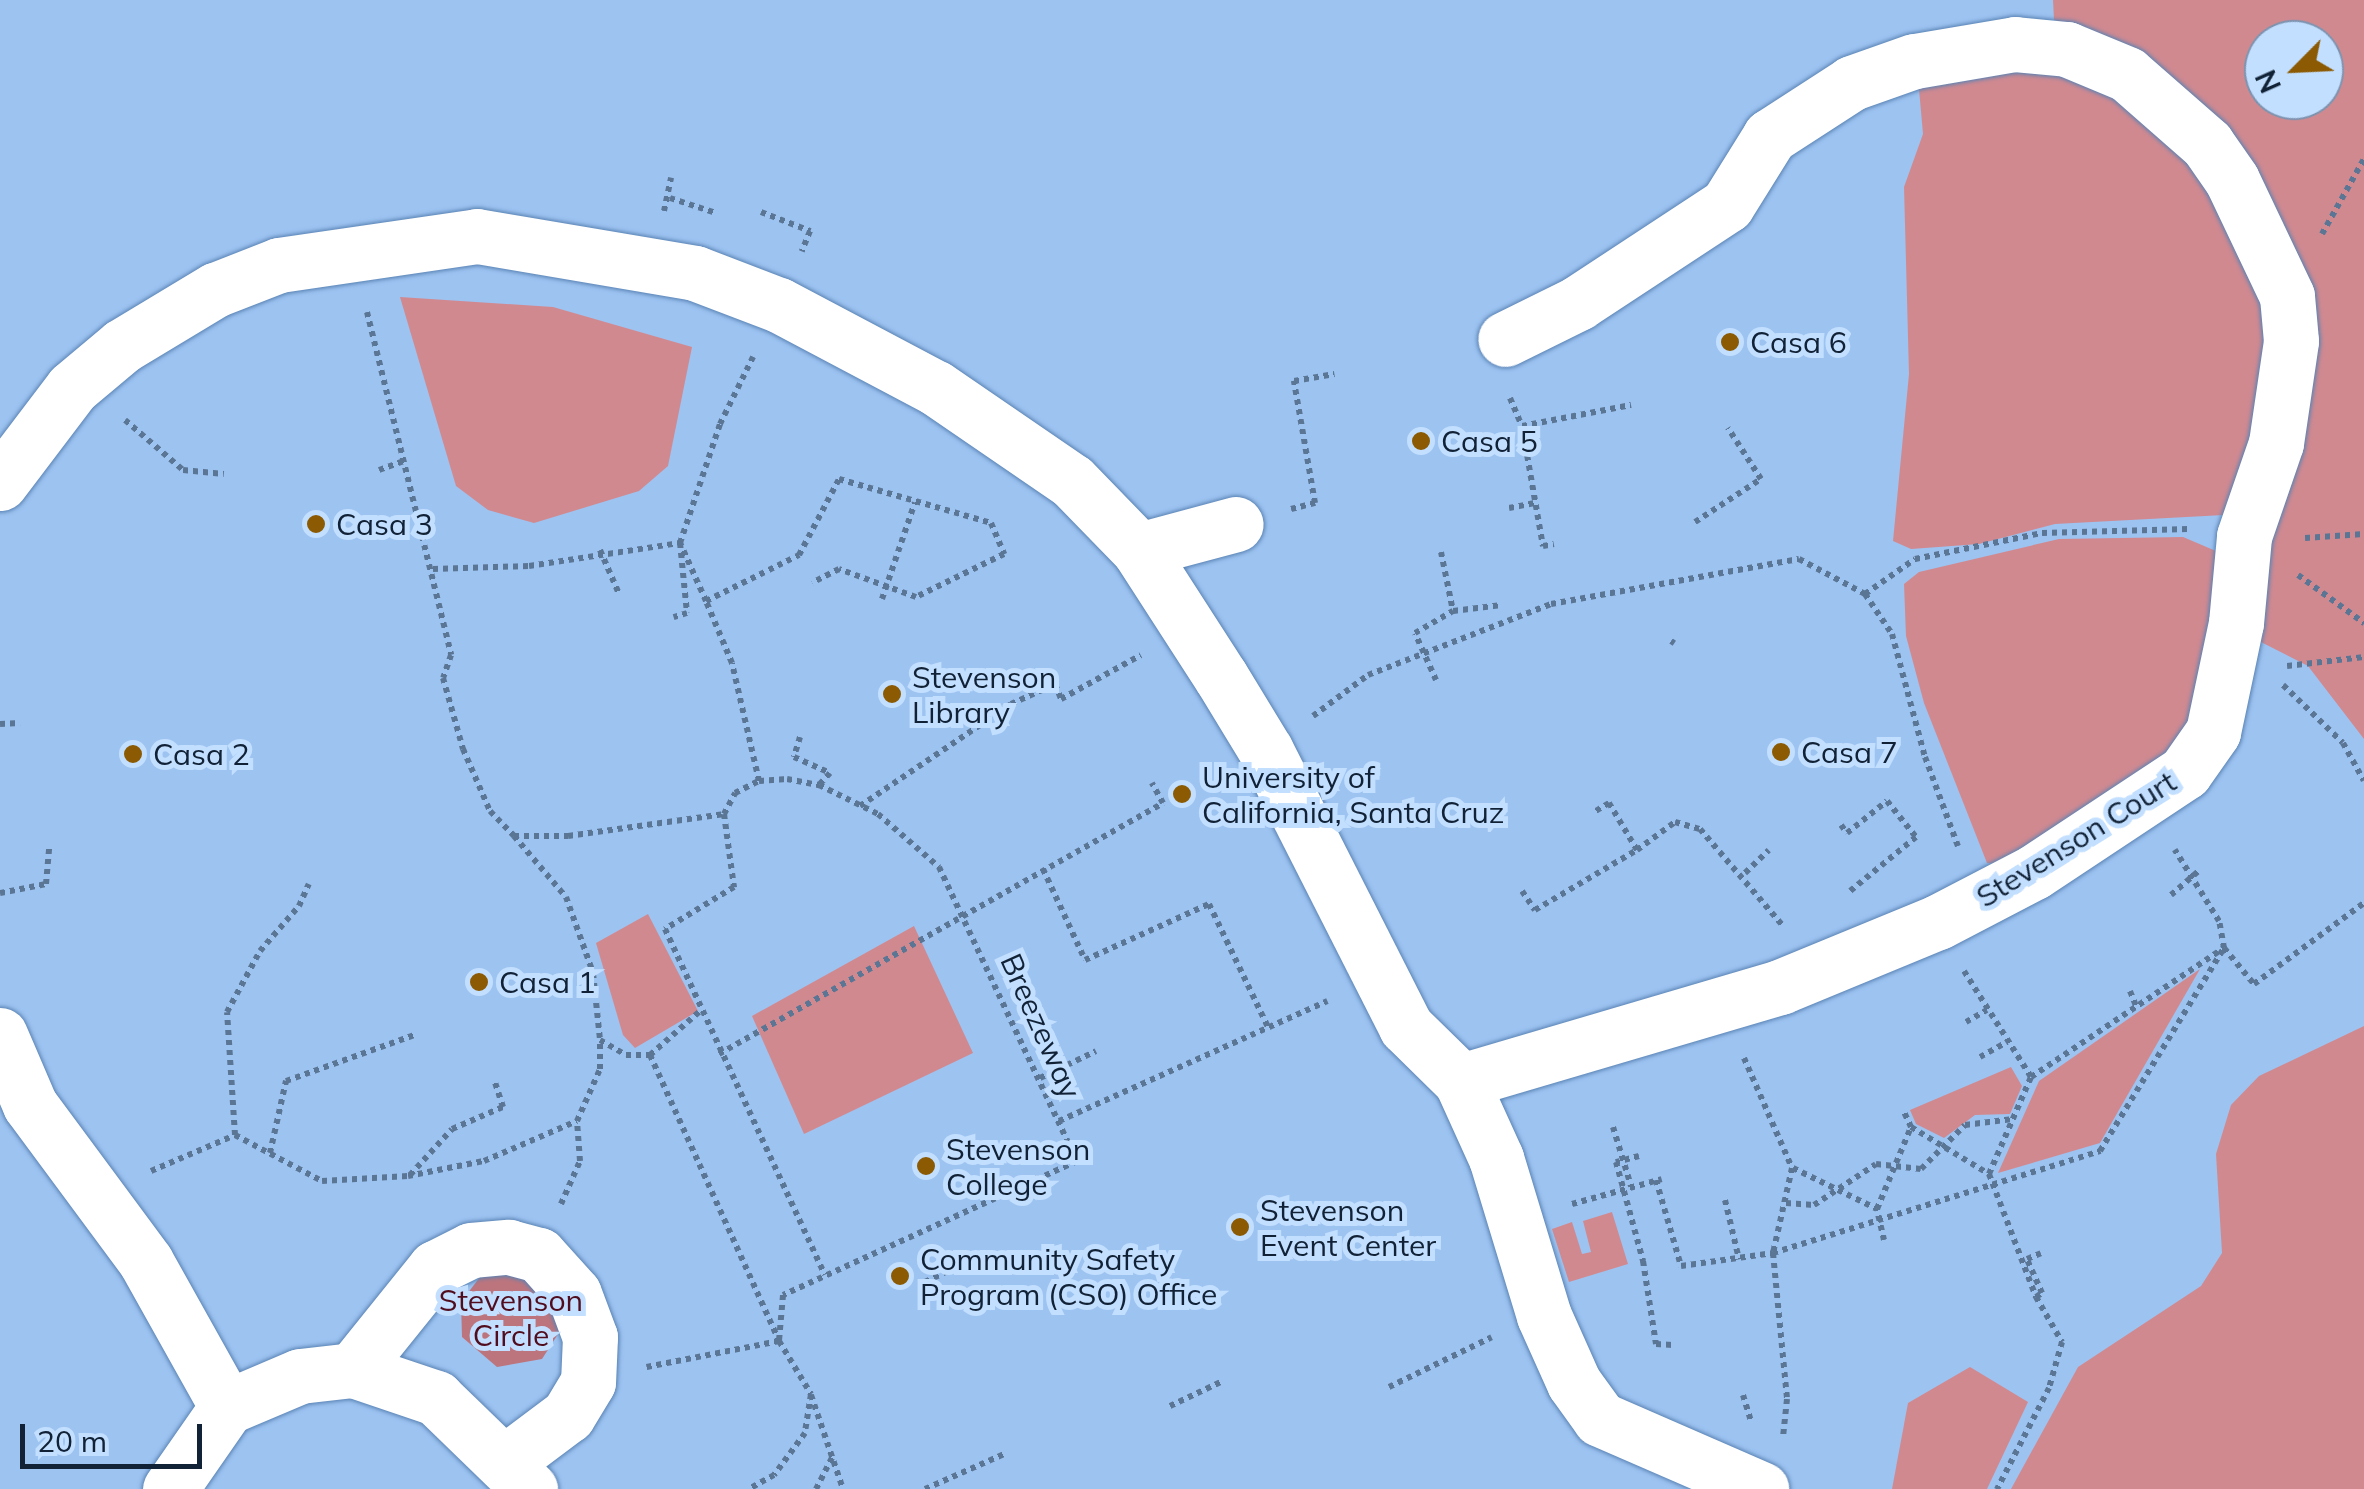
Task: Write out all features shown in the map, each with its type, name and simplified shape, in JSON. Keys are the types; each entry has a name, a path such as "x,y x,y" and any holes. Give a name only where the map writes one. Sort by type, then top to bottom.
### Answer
{"street":[{"name":"Stevenson Court","path":"1460,1081 1780,986 1979,902 2185,772 2212,732 2236,623 2244,536 2289,386 2287,296 2232,180 2174,109 2127,74 2066,49 2015,44 1914,61 1852,83 1770,136 1726,205 1578,303 1505,339"},
{"path":"0,483 72,388 122,346 215,290 280,265 351,251 477,236 694,273 779,305 936,388 1072,481 1139,550 1221,676 1266,751 1406,1028 1460,1081 1496,1158 1544,1316 1574,1383 1600,1418 1761,1489"},
{"path":"1139,550 1236,524"},
{"path":"0,1034 30,1104 100,1193 190,1332 227,1408"},
{"path":"170,1489 227,1408 300,1376 353,1370 436,1398 517,1476 568,1415 588,1382 590,1337 574,1294 539,1255 508,1247 471,1250 435,1268 353,1370"}],"path":[{"path":"2287,296 2364,159"},
{"path":"670,198 671,178"},
{"path":"760,212 810,231 806,244"},
{"path":"351,251 433,570 451,656 443,678 463,750 490,811 566,897 594,973 600,1069 577,1121 580,1161"},
{"path":"674,617 686,613 680,543 720,424 779,305"},
{"path":"1308,456 1294,381 1334,374"},
{"path":"1510,397 1522,426 1543,546 1554,544"},
{"path":"1522,426 1631,405"},
{"path":"119,414 183,470 224,474"},
{"path":"1695,522 1761,478 1728,428"},
{"path":"378,470 406,460"},
{"path":"706,601 799,555 840,479 990,522 1004,554 916,596 838,569 812,583"},
{"path":"882,598 915,502"},
{"path":"1509,508 1535,503"},
{"path":"1866,594 1915,559 1969,553 2042,533 2172,527 2244,536"},
{"path":"433,570 528,566 600,550 680,543"},
{"path":"680,543 732,663 759,781"},
{"path":"600,550 620,594"},
{"path":"1441,552 1452,611"},
{"path":"1266,751 1368,675 1426,656 1551,604 1799,559 1866,594 1892,634 1925,757 1979,902"},
{"path":"1436,680 1415,633 1452,611 1502,605"},
{"path":"859,806 1011,704 1055,684 1061,699 1187,628"},
{"path":"2364,657 2290,663 2281,670 2282,684 2342,743 2364,781"},
{"path":"0,724 20,723"},
{"path":"800,737 794,756 830,773 819,786 759,781 735,793 724,814 734,887 664,929 824,1276"},
{"path":"720,1054 1163,804 1152,783"},
{"name":"Breezeway","path":"780,1341 783,1295 1077,1161 967,916 939,867 878,814 819,786"},
{"path":"1841,825 1847,834 1887,802 1916,837 1848,894"},
{"path":"1594,812 1609,803 1638,850"},
{"path":"514,836 568,836 724,814"},
{"path":"1522,891 1535,910 1638,850 1675,822 1700,829 1744,874 1780,922"},
{"path":"0,893 46,884 49,846"},
{"path":"2172,846 2189,881 2219,921 2224,948 2254,984 2364,903"},
{"path":"1744,874 1770,850"},
{"path":"1043,869 1085,960 1209,904 1268,1027"},
{"path":"2171,895 2200,870"},
{"path":"235,1135 227,1012 260,951 299,906 309,884"},
{"path":"1997,1489 2049,1388 2062,1342 2036,1297 1989,1174 2031,1078 2224,948"},
{"path":"1627,1188 1659,1179 1681,1266 1773,1254 2100,1151 2224,948"},
{"path":"1970,982 2031,1078"},
{"path":"2130,991 2136,1006"},
{"path":"1059,1121 1340,995"},
{"path":"1966,1022 1987,1010"},
{"path":"600,1040 626,1055 650,1055 700,1011"},
{"path":"270,1153 286,1081 417,1034"},
{"path":"1980,1058 2008,1042"},
{"path":"1740,1046 1792,1168 1773,1254 1786,1428"},
{"path":"1040,1078 1096,1051"},
{"path":"650,1055 780,1341 811,1394 843,1489"},
{"path":"408,1176 452,1129 503,1107 495,1082"},
{"path":"1903,1110 1910,1128 1989,1174"},
{"path":"1786,1203 1814,1205 1839,1190 1860,1170 1895,1166 1921,1169 1965,1126 2013,1119"},
{"path":"235,1135 322,1180 408,1176 484,1161 577,1121"},
{"path":"1613,1127 1656,1344 1673,1345"},
{"path":"1884,1240 1877,1209 1910,1128"},
{"path":"100,1193 235,1135"},
{"path":"1627,1188 1616,1162 1639,1156"},
{"path":"1792,1168 1877,1209"},
{"path":"1725,1200 1739,1259"},
{"path":"2036,1297 2042,1293 2027,1260 2041,1253"},
{"path":"925,1282 956,1267"},
{"path":"1388,1386 1544,1316"},
{"path":"657,1364 780,1341"},
{"path":"1170,1406 1224,1381"},
{"path":"749,1489 774,1475 805,1433 811,1394"},
{"path":"925,1489 1004,1454"},
{"path":"816,1489 833,1456"}],"shaded area":[{"name":"University of California, Santa Cruz","path":"0,0 2364,0 2364,1489 0,1489"},
{"path":"2053,0 2364,0 2364,739 2308,666 2255,639 2282,245 2082,28 2054,20"},
{"path":"2018,62 2147,103 2253,251 2271,381 2224,515 2055,524 1979,544 1911,549 1893,541 1909,374 1904,187 1923,134 1918,78"},
{"path":"400,297 553,307 692,347 668,466 639,491 534,523 488,510 456,486"},
{"path":"2183,537 2223,554 2198,716 2163,756 2122,785 1997,864 1987,863 1924,703 1906,636 1904,584 1919,572 2059,539"},
{"path":"648,914 698,1011 635,1048 623,1035 596,943"},
{"path":"914,926 973,1053 804,1134 752,1016"},
{"path":"2200,969 2100,1143 1998,1173 2039,1081"},
{"path":"2364,1026 2364,1489 2011,1489 2078,1367 2201,1286 2222,1253 2216,1154 2231,1105 2259,1076"},
{"path":"2011,1067 2022,1086 2010,1114 1975,1115 1944,1138 1916,1124 1910,1110"},
{"path":"1612,1212 1628,1264 1569,1282 1552,1229 1572,1222 1582,1254 1591,1252 1583,1221"},
{"path":"1970,1367 2028,1402 1987,1489 1892,1489 1908,1403"}],"green space":[{"name":"Stevenson Circle","path":"533,1270 560,1331 542,1359 497,1367 462,1337 461,1302 483,1273"}],"place":[{"name":"Casa 6","path":"1730,342"},
{"name":"Casa 5","path":"1421,441"},
{"name":"Casa 3","path":"316,524"},
{"name":"Stevenson Library","path":"892,694"},
{"name":"Casa 7","path":"1781,752"},
{"name":"Casa 2","path":"133,754"},
{"name":"University of California, Santa Cruz","path":"1182,794"},
{"name":"Casa 1","path":"479,982"},
{"name":"Stevenson College","path":"926,1166"},
{"name":"Stevenson Event Center","path":"1240,1227"},
{"name":"Community Safety Program (CSO) Office","path":"900,1276"}]}
